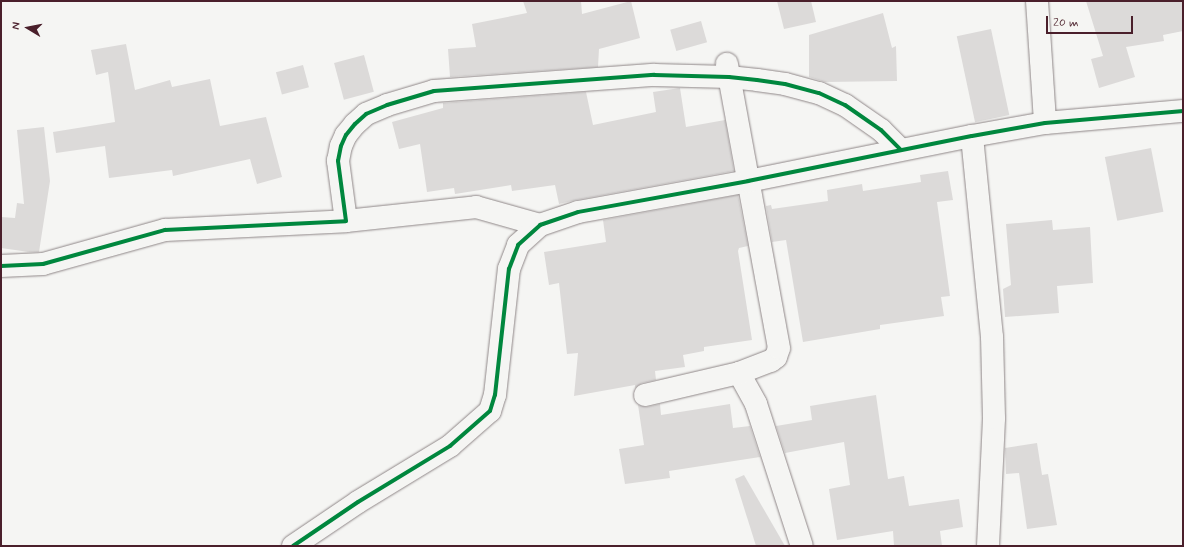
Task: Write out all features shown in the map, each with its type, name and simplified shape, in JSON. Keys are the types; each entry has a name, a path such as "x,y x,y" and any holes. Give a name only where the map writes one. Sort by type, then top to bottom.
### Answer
{"street":[{"path":"1037,1 1045,123"},
{"path":"346,221 338,161 341,146 346,135 366,114 387,104 434,92 654,75 728,71 819,93 845,106 869,121 881,130 900,149"},
{"path":"645,395 738,373 771,361 776,357 779,348 728,71"},
{"path":"293,546 358,502 450,446 490,411 495,395 509,269 518,245 540,225 578,212 748,181 900,149 1045,123 1183,111"},
{"path":"972,136 992,345 994,418 988,546"},
{"path":"1,266 43,264 165,230 346,221 476,207 540,225"},
{"path":"738,373 756,404 802,546"}],"building":[{"path":"523,1 581,1 582,14 631,1 640,38 599,49 598,67 450,77 448,49 476,47 472,24 527,13"},
{"path":"777,1 811,1 816,22 784,29"},
{"path":"1086,1 1183,1 1183,31 1163,35 1164,41 1126,47 1135,77 1099,88 1091,59 1103,56"},
{"path":"883,13 892,48 896,46 897,81 825,82 809,77 809,35"},
{"path":"701,21 707,42 676,51 670,30"},
{"path":"991,29 1009,115 975,122 957,36"},
{"path":"126,44 135,90 170,80 172,87 210,79 220,126 266,117 282,177 257,184 250,159 173,176 172,170 109,178 105,146 56,153 53,132 115,122 108,72 96,75 91,50"},
{"path":"364,55 374,92 344,100 334,63"},
{"path":"303,65 309,87 282,94 276,72"},
{"path":"680,88 686,127 725,120 734,171 559,204 555,185 512,191 511,185 455,194 454,188 427,192 420,144 399,149 392,122 443,108 443,103 586,92 593,125 656,112 653,92"},
{"path":"44,127 50,181 39,252 1,248 1,217 15,218 17,203 24,204 17,130"},
{"path":"1151,148 1163,212 1117,221 1105,157"},
{"path":"948,171 953,200 937,202 950,296 941,297 944,316 880,325 880,329 803,342 786,240 772,242 766,206 771,205 772,209 828,201 827,190 862,184 863,191 921,182 920,175"},
{"path":"738,195 748,246 739,248 738,251 752,340 704,347 704,351 683,355 685,367 655,371 656,380 642,383 635,388 635,385 574,396 578,353 567,354 559,283 549,285 544,252 606,242 603,220"},
{"path":"1052,220 1053,230 1090,227 1093,283 1057,286 1059,313 1005,317 1003,289 1011,285 1006,224"},
{"path":"876,395 888,479 904,476 909,506 959,499 963,527 940,531 942,546 894,546 893,531 837,540 829,489 850,485 844,442 785,453 776,426 812,420 810,406"},
{"path":"660,404 661,415 730,404 733,428 750,426 760,457 669,471 670,478 625,484 619,449 644,445 638,405 647,407"},
{"path":"1037,443 1042,475 1048,474 1057,525 1027,529 1019,473 1006,474 1005,448"},
{"path":"744,475 785,546 756,546 735,479"}],"cycle path":[{"path":"1,266 43,264 165,230 346,221 338,161 341,146 346,135 366,114 387,105 434,91 654,75 729,77 757,80 785,84 819,93 845,105 881,130 900,149"},
{"path":"293,546 358,502 450,446 490,411 495,395 509,269 518,245 540,225 578,212 748,181 972,136 1045,123 1183,111"}]}
